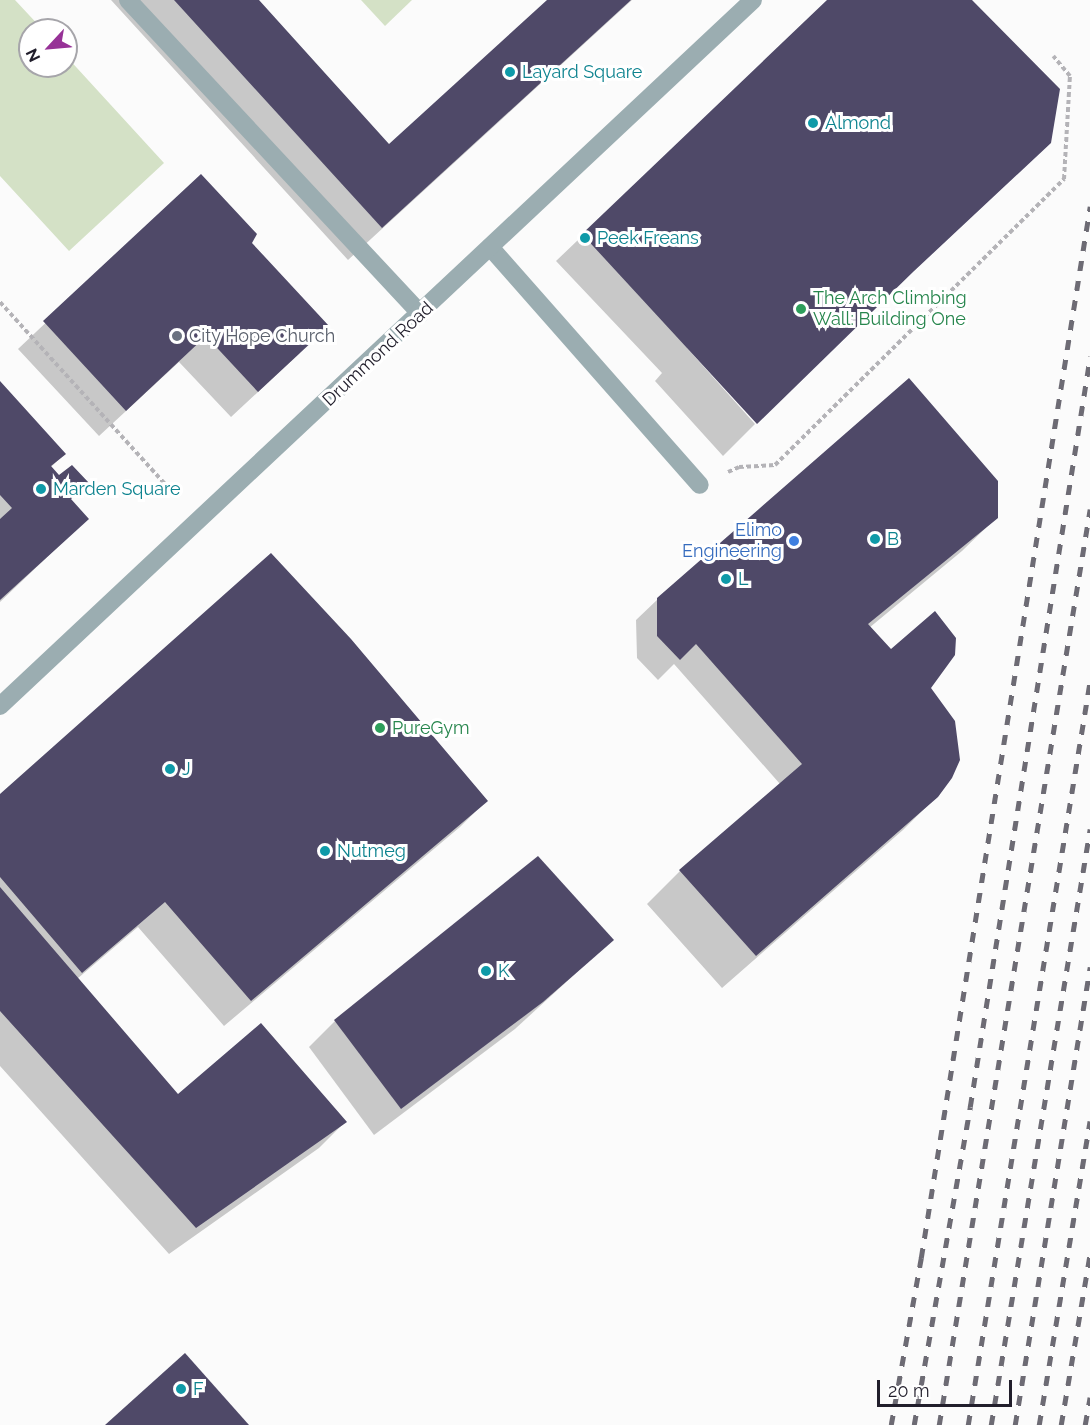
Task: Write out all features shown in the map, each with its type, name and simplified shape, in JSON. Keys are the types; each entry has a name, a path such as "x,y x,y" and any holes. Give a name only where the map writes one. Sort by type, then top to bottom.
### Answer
{"street":[{"path":"128,0 421,314"},
{"name":"Drummond Road","path":"0,706 421,314 753,0"},
{"path":"490,248 700,485"}],"path":[{"path":"700,485 739,467 775,465 1064,179 1070,76 1053,56"},
{"path":"0,302 199,521"}],"green space":[{"path":"0,0 15,0 32,18 18,18 18,78 78,78 78,69 164,163 69,251 0,176"},
{"path":"361,0 412,0 385,26"}],"building":[{"name":"Layard Square","path":"174,0 259,0 389,144 547,0 631,0 382,228"},
{"path":"827,0 972,0 1060,89 1051,143 913,272 757,424 582,234"},
{"path":"201,174 257,234 252,243 329,326 258,392 206,336 126,411 43,321"},
{"path":"909,378 998,481 998,518 868,624 891,649 935,611 956,638 955,655 931,688 955,721 960,760 952,778 938,797 756,956 679,870 802,764 696,644 680,660 657,636 657,598"},
{"name":"Marden Square","path":"0,381 66,454 51,466 59,475 72,465 89,483 71,499 89,519 0,600 0,519 12,508 0,495"},
{"path":"271,553 351,639 488,801 251,1001 165,902 82,973 0,877 0,794"},
{"name":"K","path":"538,856 614,940 543,1002 401,1109 334,1020"},
{"path":"0,887 178,1094 261,1023 347,1122 196,1228 0,1011"},
{"name":"F","path":"185,1353 249,1425 105,1425"}],"railway":[{"path":"891,1425 921,1258 1090,206"},
{"path":"914,1425 970,1107 1090,357"},
{"path":"939,1425 1090,509"},
{"path":"968,1425 1090,681"},
{"path":"991,1425 1090,829"},
{"path":"1015,1425 1090,967"},
{"path":"1039,1425 1090,1121"},
{"path":"1061,1425 1090,1253"},
{"path":"1085,1425 1090,1397"}],"place":[{"name":"Layard Square","path":"510,72"},
{"name":"Almond","path":"813,123"},
{"name":"Peek Freans","path":"585,238"},
{"name":"The Arch Climbing Wall: Building One","path":"801,309"},
{"name":"City Hope Church","path":"177,336"},
{"name":"Marden Square","path":"41,489"},
{"name":"B","path":"875,539"},
{"name":"Elimo Engineering","path":"794,541"},
{"name":"L","path":"726,579"},
{"name":"PureGym","path":"380,728"},
{"name":"J","path":"170,769"},
{"name":"Nutmeg","path":"325,851"},
{"name":"K","path":"486,971"},
{"name":"F","path":"181,1389"}]}
